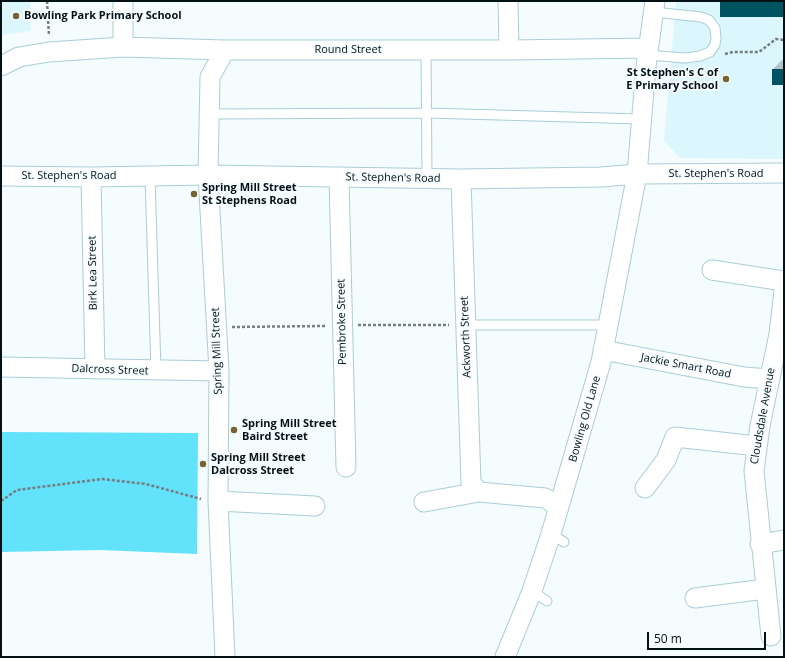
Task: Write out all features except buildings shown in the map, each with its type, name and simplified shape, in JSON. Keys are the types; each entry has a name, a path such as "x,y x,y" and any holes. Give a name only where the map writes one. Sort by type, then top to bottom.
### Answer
{"street":[{"path":"123,47 124,1"},
{"path":"508,1 509,50"},
{"name":"Bowling Old Lane","path":"505,657 540,596 557,538 559,507 601,362 637,174 647,51 654,6"},
{"name":"Round Street","path":"1,66 18,57 49,52 123,47 225,50 647,51"},
{"name":"Spring Mill Street","path":"225,50 210,77 208,175 219,371 218,501 225,657"},
{"name":"St. Stephen's Road","path":"1,176 91,177 208,175 461,179 601,177 637,174 784,173"},
{"name":"Birk Lea Street","path":"91,177 94,369"},
{"name":"Pembroke Street","path":"338,177 346,467"},
{"name":"Ackworth Street","path":"461,179 471,483 479,492"},
{"path":"712,270 784,281"},
{"name":"Cloudsdale Avenue","path":"771,636 760,544 754,471 760,426 779,334 784,291"},
{"name":"Jackie Smart Road","path":"603,350 744,376 770,379"},
{"name":"Dalcross Street","path":"1,367 219,371"},
{"path":"644,488 666,460 675,437 757,446"},
{"path":"424,502 479,492 545,498 559,507"},
{"path":"218,501 315,506"},
{"path":"760,544 784,540"},
{"path":"695,598 766,589"}],"lane":[{"path":"647,51 685,58 700,56 710,52 715,45 715,28 709,20 654,6"},
{"path":"426,50 427,179"},
{"path":"209,114 427,113 642,119"},
{"path":"150,176 156,371"},
{"path":"466,325 608,325"}],"path":[{"path":"47,1 49,52"},
{"path":"216,327 466,325"},
{"path":"1,501 17,490 102,479 146,484 197,499 218,501"}],"shaded area":[{"name":"Bowling Park Primary School","path":"1,1 30,1 31,31 1,35"},
{"name":"St Stephen's C of E Primary School","path":"784,1 784,159 680,158 664,141 676,2"},
{"path":"1,432 198,433 197,554 100,550 1,552"}],"place":[{"name":"Bowling Park Primary School","path":"16,16"},
{"name":"St Stephen's C of E Primary School","path":"726,79"},
{"name":"Spring Mill Street St Stephens Road","path":"194,194"},
{"name":"Spring Mill Street Baird Street","path":"234,430"},
{"name":"Spring Mill Street Dalcross Street","path":"203,464"}]}
